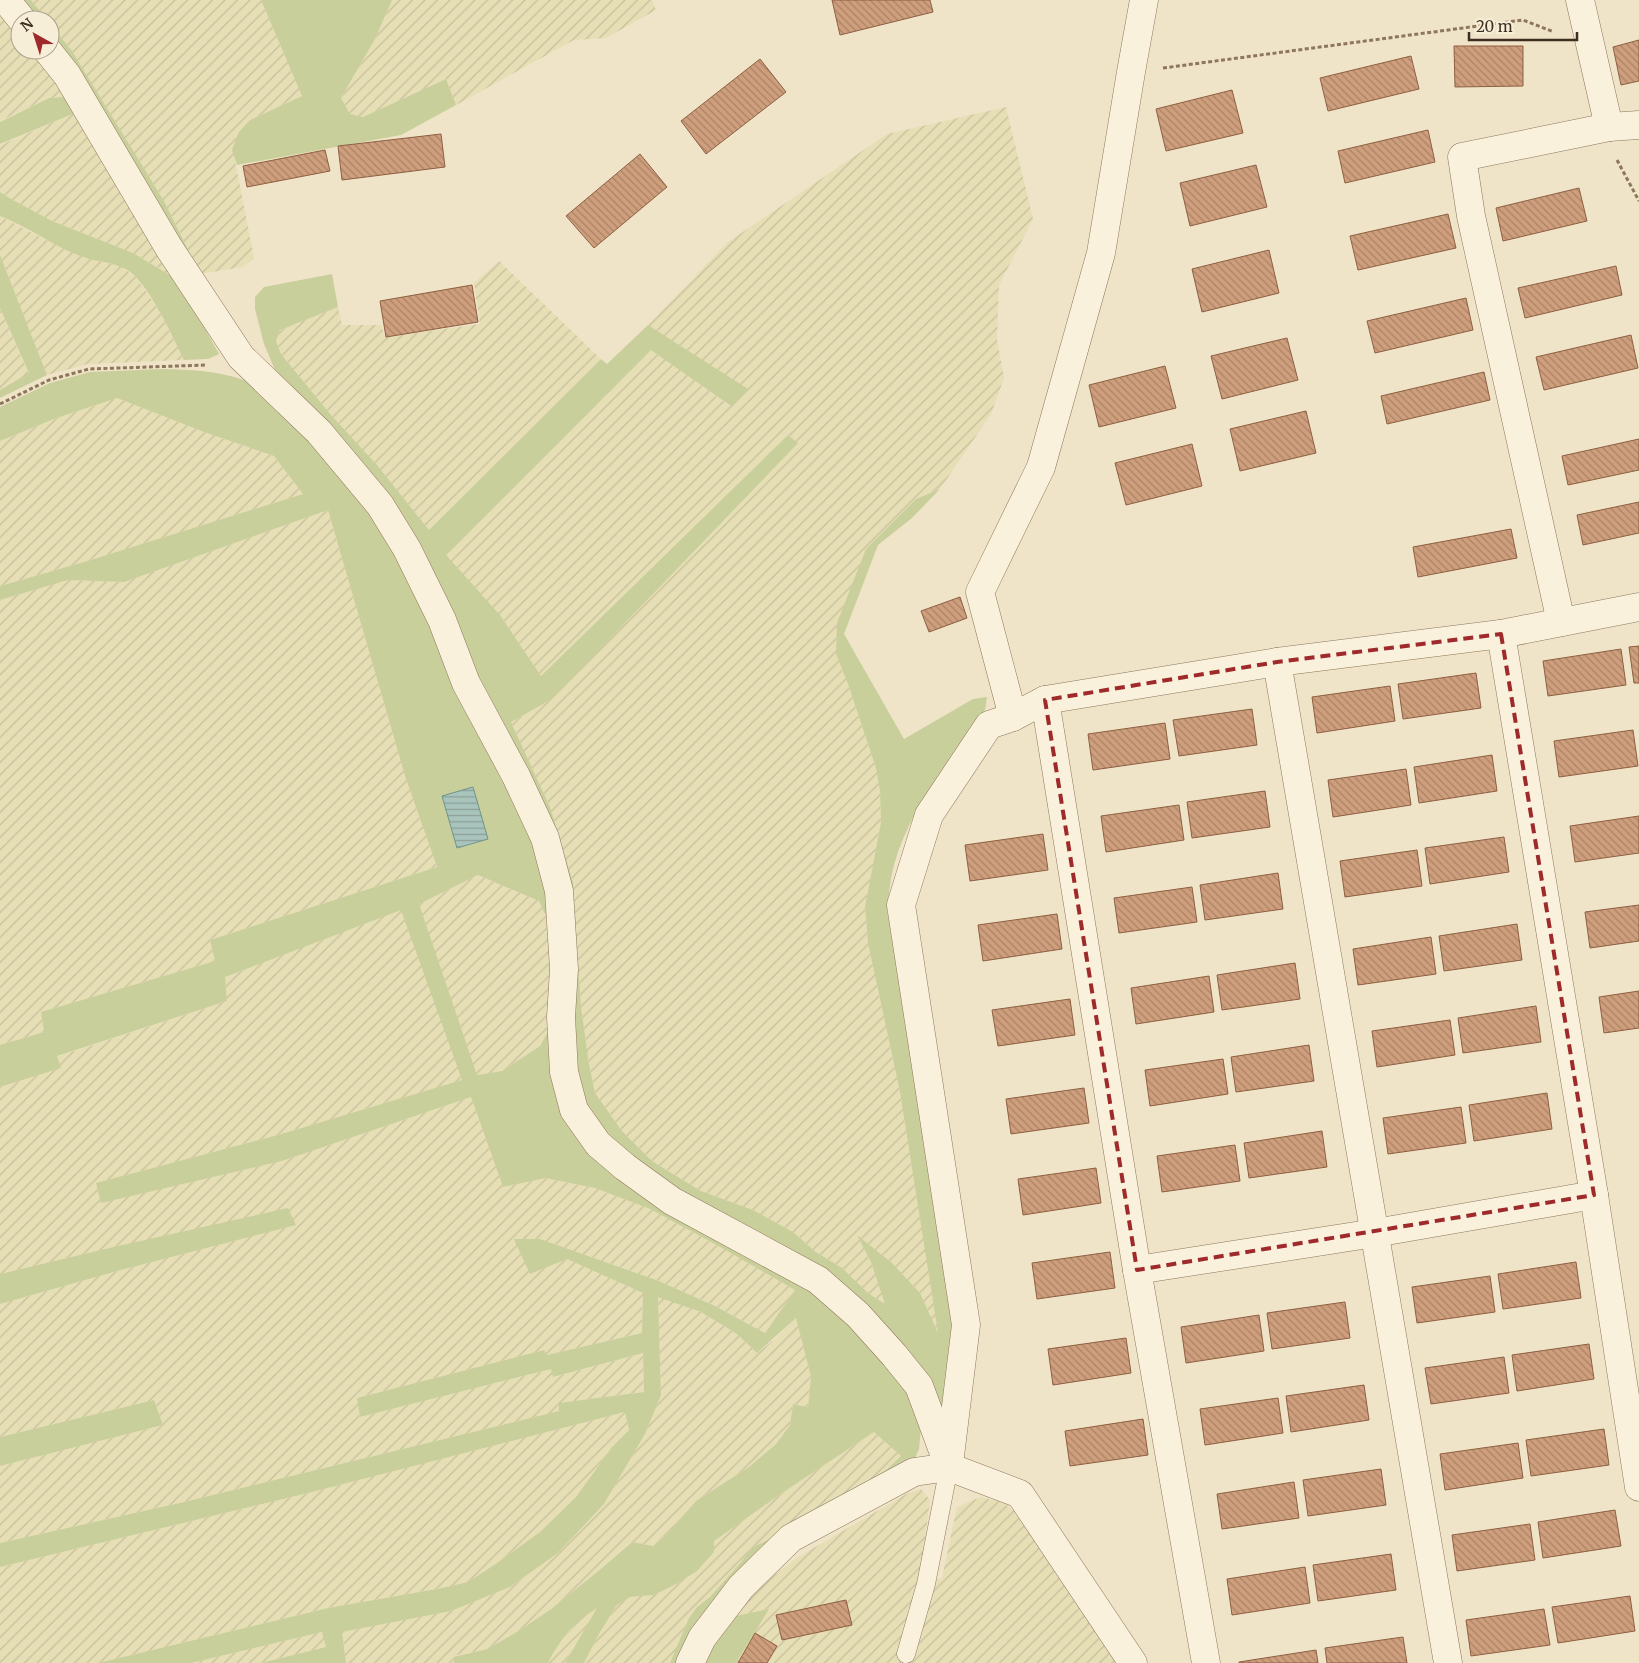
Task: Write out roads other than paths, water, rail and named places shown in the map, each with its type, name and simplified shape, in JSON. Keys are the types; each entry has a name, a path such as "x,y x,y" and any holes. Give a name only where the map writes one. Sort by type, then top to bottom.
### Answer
{"street":[{"path":"6,0 14,10"},
{"path":"1013,717 980,592 1041,467 1101,253 1144,0"},
{"path":"1580,0 1605,128"},
{"path":"55,60 67,75 169,248 241,357 319,432 380,505 407,549 442,620 466,683 516,776 545,838 559,891 564,969 561,1017 564,1072 574,1110 598,1144 664,1195 818,1280 858,1315 894,1355 918,1386 948,1468"},
{"path":"1561,622 1471,216 1462,157 1605,128 1639,125"},
{"path":"948,1468 966,1325 901,905 929,815 989,725 1013,717 1045,700 1277,662 1501,634 1639,607"},
{"path":"1501,634 1594,1195 1639,1487"},
{"path":"1277,662 1448,1663"},
{"path":"1045,700 1137,1270 1206,1663"},
{"path":"1137,1270 1375,1234 1594,1195"},
{"path":"690,1663 702,1638 741,1586 791,1538 914,1472 948,1468 1020,1494 1133,1663"}],"lane":[{"path":"906,1654 926,1584 948,1468"}],"water":[{"path":"473,787 488,839 457,848 442,796"}]}
